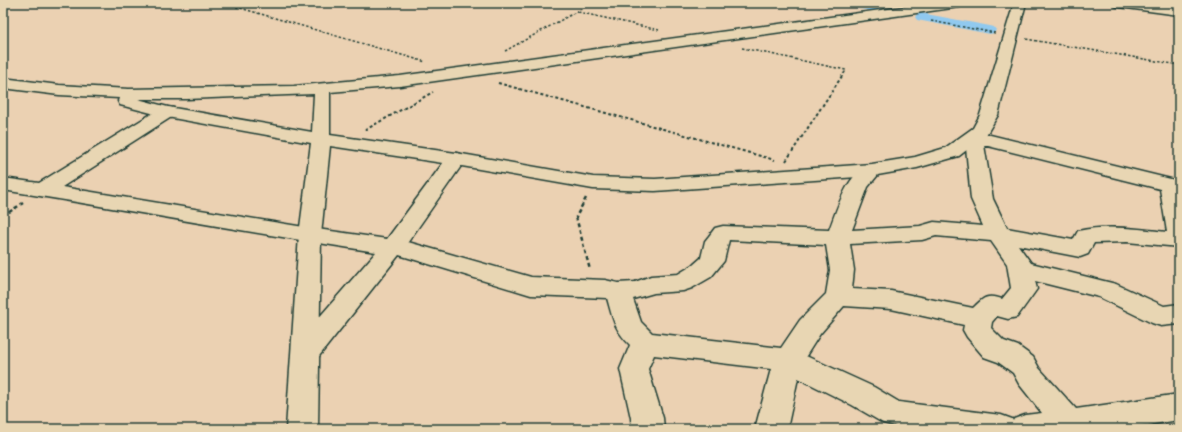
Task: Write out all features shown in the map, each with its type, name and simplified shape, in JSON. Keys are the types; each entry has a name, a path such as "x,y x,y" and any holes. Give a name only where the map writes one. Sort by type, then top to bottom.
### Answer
{"street":[{"path":"3,83 59,90 129,94 294,91 400,81 959,3"},
{"path":"129,94 126,101 167,112 593,183 655,185 872,170 941,156 952,152 980,131 989,115 1020,3"},
{"path":"1119,3 1179,11"},
{"path":"302,429 310,235 332,140 322,88"},
{"path":"43,190 167,112"},
{"path":"974,137 1174,186 1179,236"},
{"path":"974,137 982,199 998,234 1019,264 1024,289 1008,310 992,305 979,319 977,330 994,349 1008,354 1023,365 1030,376 1069,423"},
{"path":"306,352 393,247 456,159"},
{"path":"770,429 788,360 810,327 838,297 842,270 837,238 858,186 872,170"},
{"path":"3,184 127,203 310,235 407,249 531,286 605,289 618,292 638,290 651,285 683,282 696,275 712,261 717,241 723,233 837,238 922,234 934,229 998,234 1080,249 1086,236 1127,236 1179,240"},
{"path":"1020,269 1108,290 1161,316 1179,314"},
{"path":"618,292 629,327 645,343 788,360 862,396 890,421 1001,429"},
{"path":"838,297 891,300 979,319"},
{"path":"645,343 634,369 647,418 648,429"},
{"path":"1025,429 1069,423 1111,424 1179,407"}],"path":[{"path":"223,3 428,63"},
{"path":"592,3 486,62 490,68 490,80 777,160"},
{"path":"577,12 660,30"},
{"path":"1010,36 1179,65"},
{"path":"737,47 846,70 784,163 821,173"},
{"path":"332,140 433,92"},
{"path":"582,289 590,269 576,217 593,183"}],"waterway":[{"path":"842,3 874,8"},
{"path":"921,17 990,30"}]}
